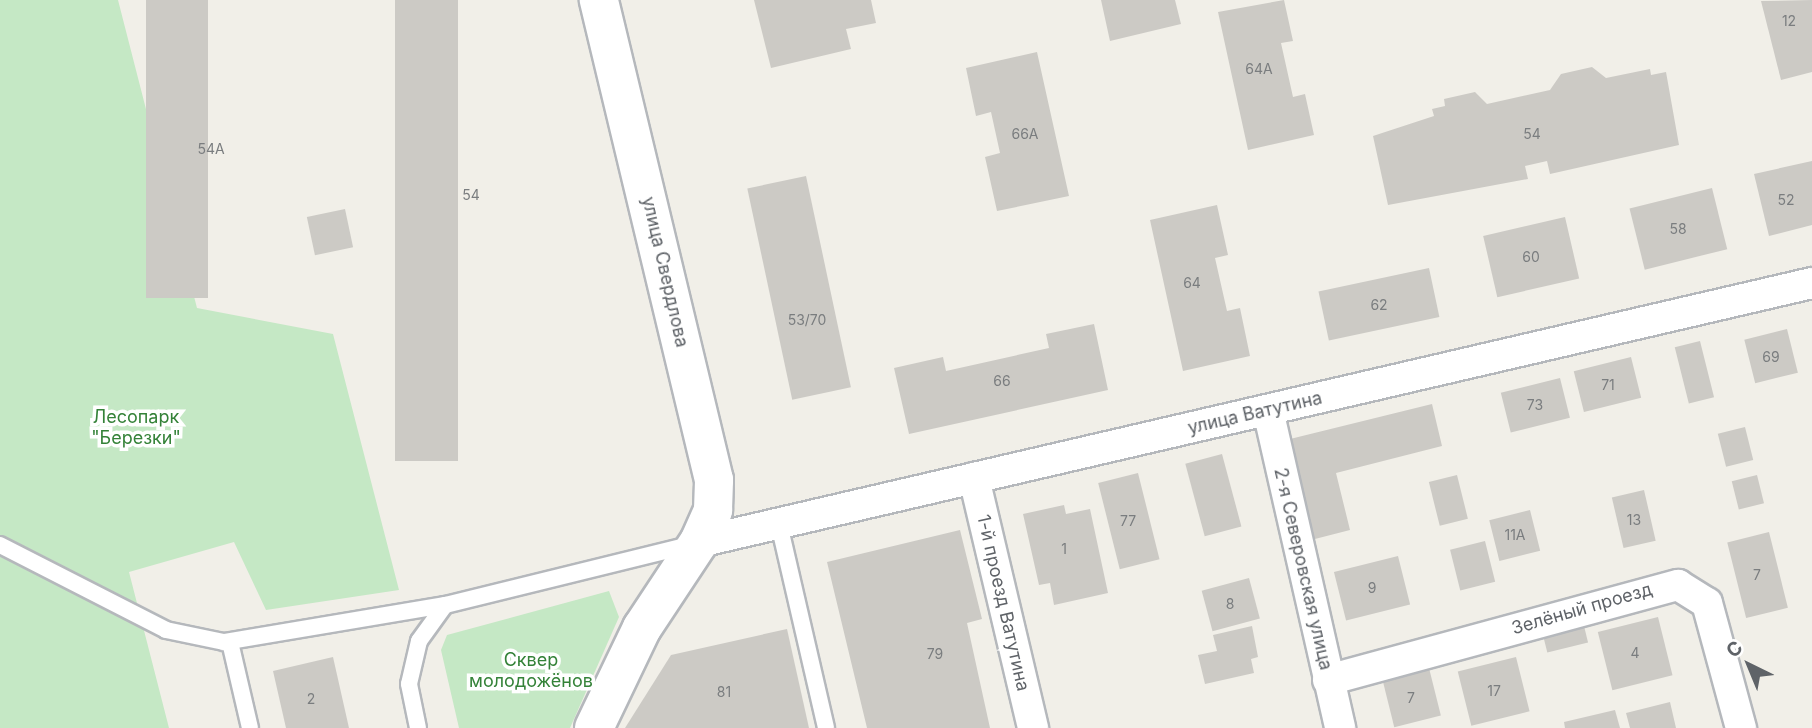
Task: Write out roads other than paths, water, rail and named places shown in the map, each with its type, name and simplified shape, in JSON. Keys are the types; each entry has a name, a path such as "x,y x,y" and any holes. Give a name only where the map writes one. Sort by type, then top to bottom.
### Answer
{"street":[{"name":"улица Свердлова","path":"594,728 642,628 699,542 713,510 714,480 599,0"},
{"name":"улица Ватутина","path":"699,542 1812,283"},
{"name":"2-я Северовская улица","path":"1268,410 1340,728"},
{"name":"1-й проезд Ватутина","path":"974,478 1033,728"},
{"name":"Зелёный проезд","path":"1328,680 1678,585 1707,603 1741,728"}],"lane":[{"path":"779,524 826,728"},
{"path":"0,545 166,630 230,642 445,605 699,542"},
{"path":"418,728 409,684 419,641 445,605"},
{"path":"230,642 250,728"}],"park label":[{"name":"Лесопарк \"Березки\"","path":"136,428"},
{"name":"Сквер молодожёнов","path":"531,671"}]}
